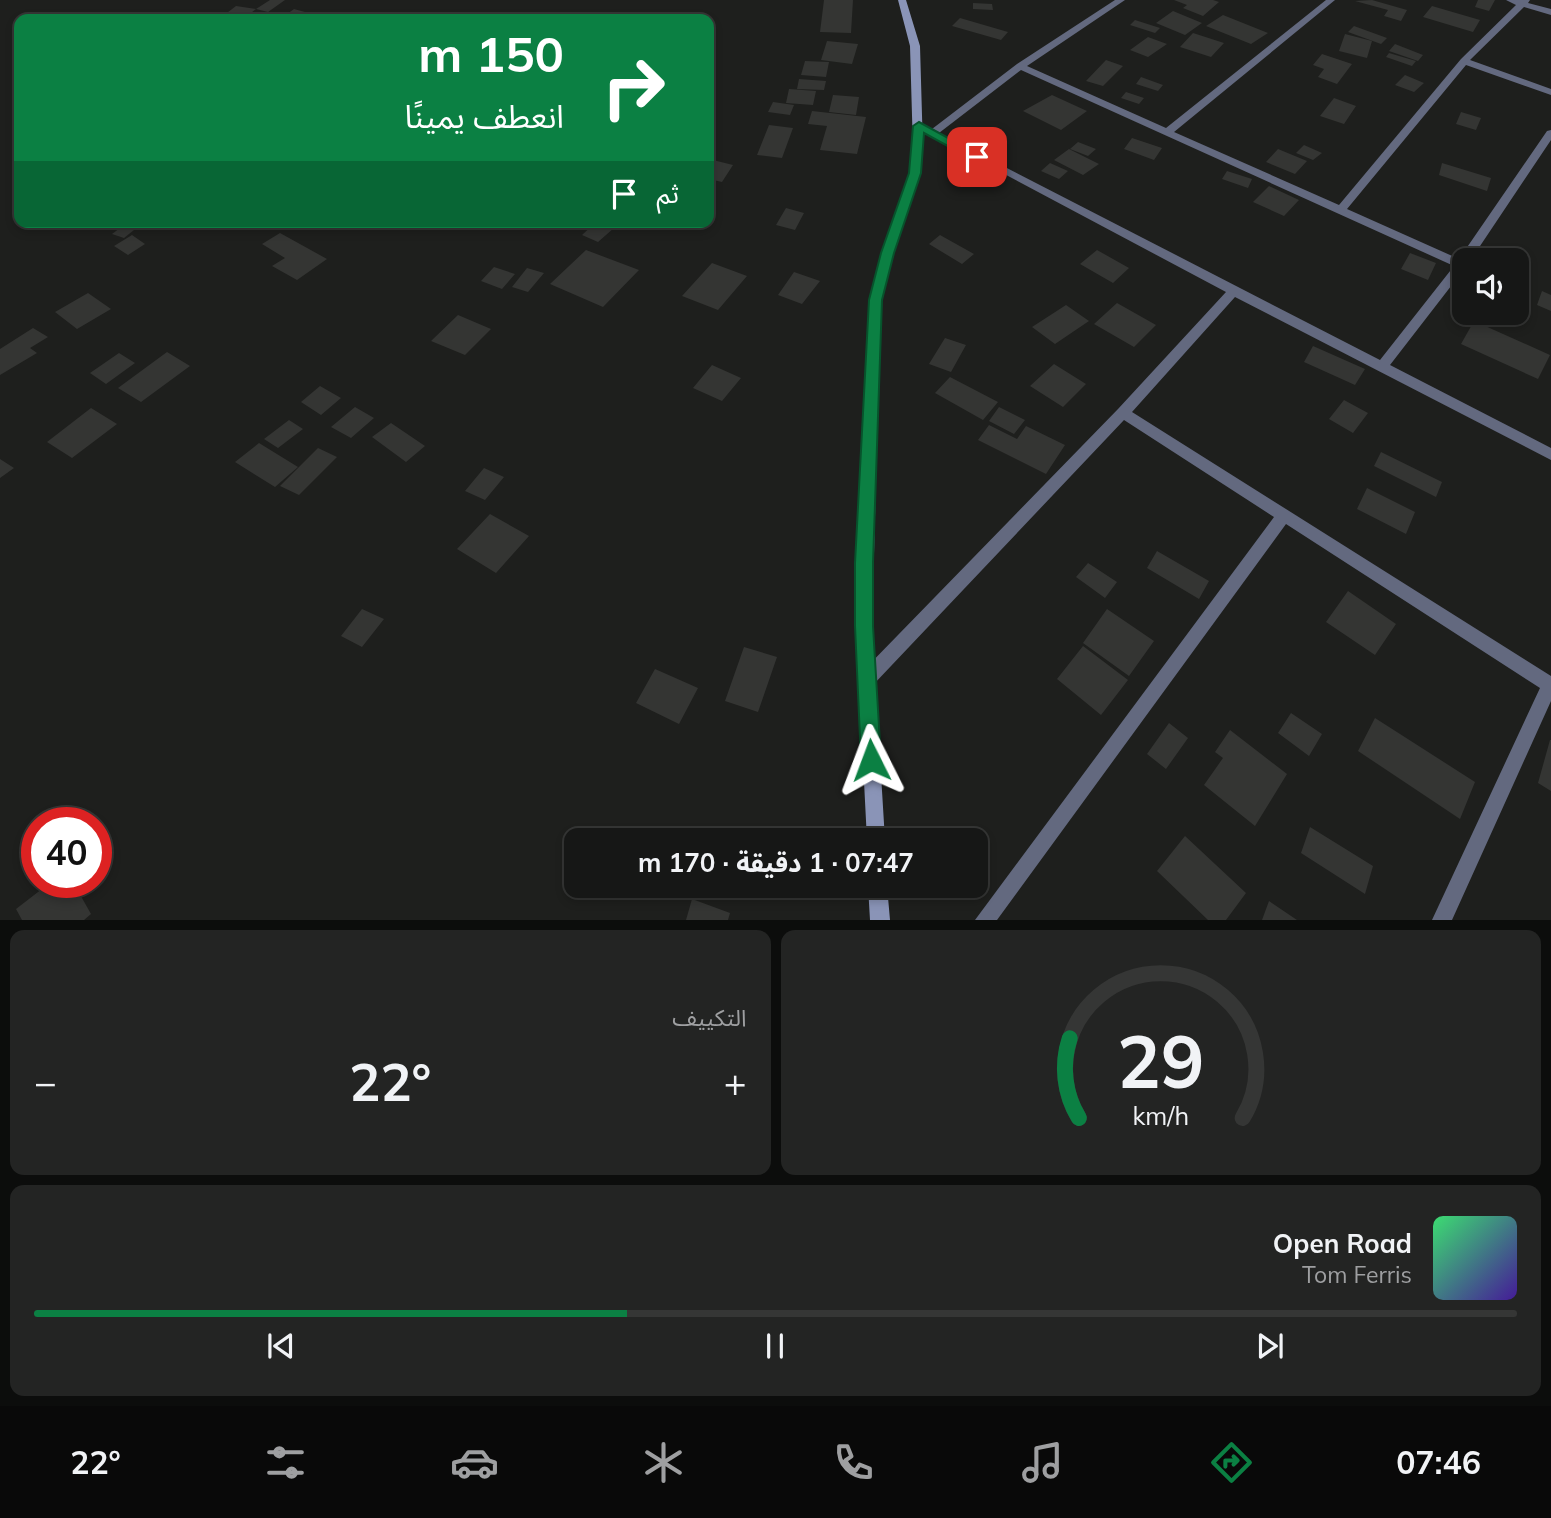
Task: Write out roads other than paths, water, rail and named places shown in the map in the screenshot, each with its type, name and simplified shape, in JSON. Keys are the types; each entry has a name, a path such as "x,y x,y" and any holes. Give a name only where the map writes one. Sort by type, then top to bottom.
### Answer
{"street":[{"path":"875,828 864,563 876,300 887,253 915,173 919,126 915,46 902,0"},
{"path":"933,133 1020,66 1121,0"},
{"path":"1166,133 1331,0"},
{"path":"1510,0 1551,12"},
{"path":"1339,211 1464,61 1524,2"},
{"path":"1464,61 1551,92"},
{"path":"1020,66 1452,261"},
{"path":"919,126 1110,229 1235,290 1551,454"},
{"path":"1473,248 1551,133"},
{"path":"1382,366 1452,277"},
{"path":"867,679 1123,413 1235,290"},
{"path":"1123,413 1551,685 1443,919"},
{"path":"985,919 1283,516"},
{"path":"879,898 880,919"}]}
